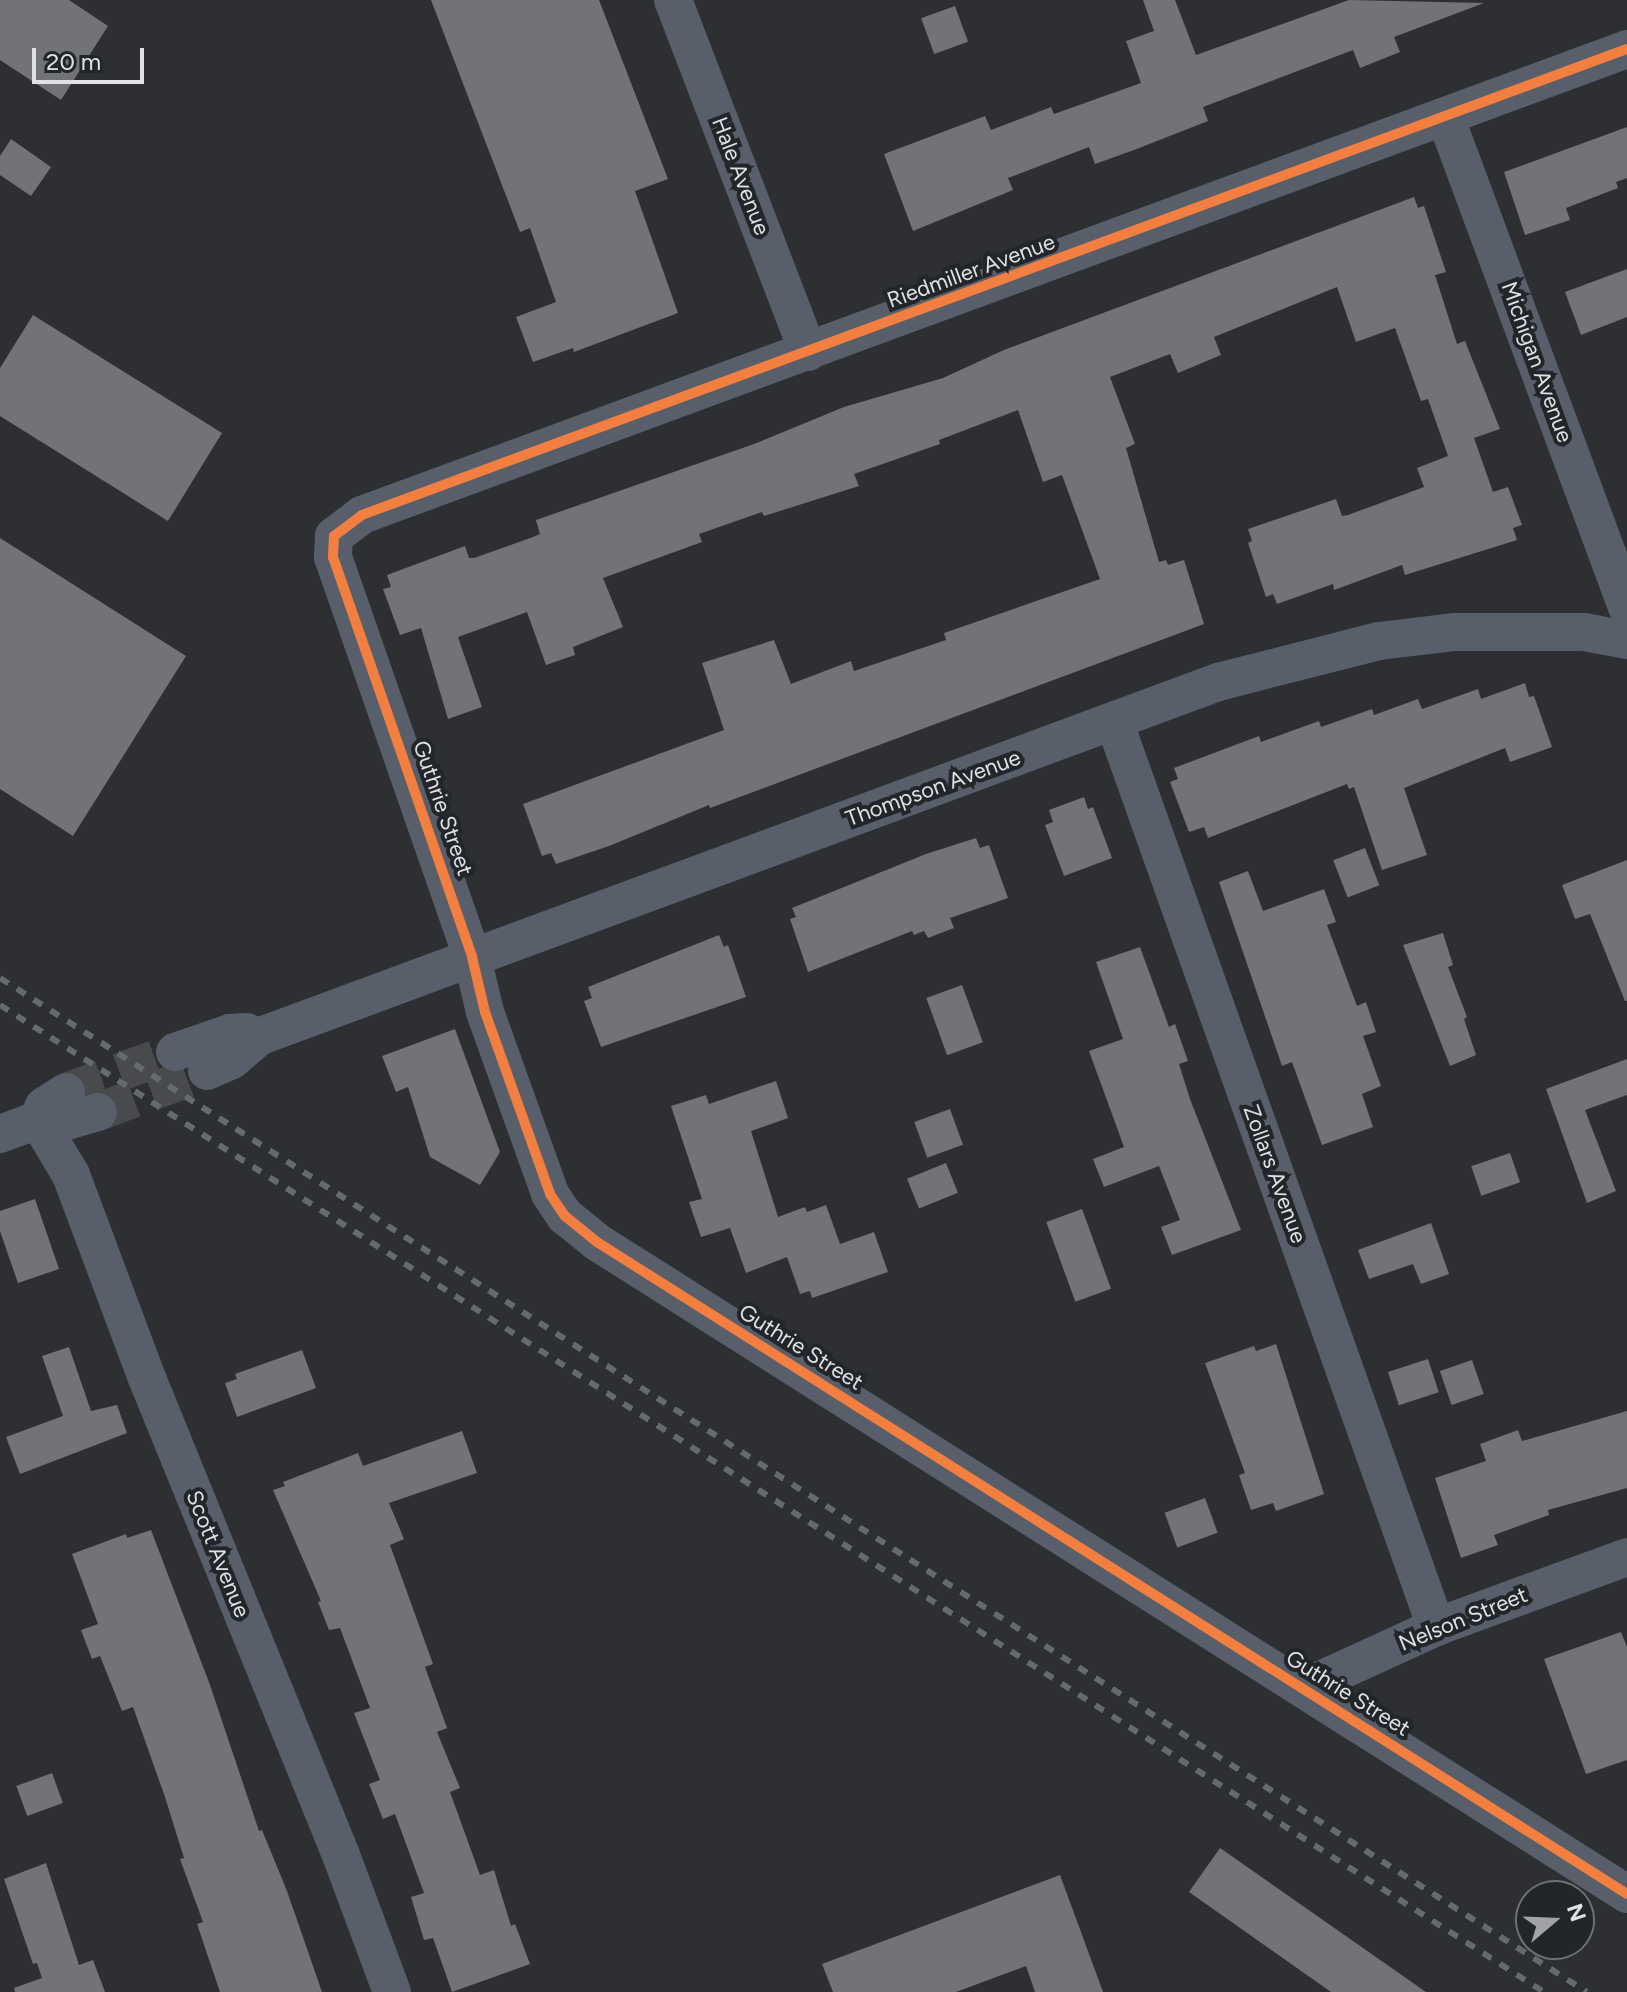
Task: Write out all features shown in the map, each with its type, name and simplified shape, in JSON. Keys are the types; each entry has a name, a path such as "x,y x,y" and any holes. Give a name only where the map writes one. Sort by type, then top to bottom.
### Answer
{"street":[{"name":"Hale Avenue","path":"673,0 808,352"},
{"name":"Riedmiller Avenue","path":"334,536 362,515 1446,119 1627,49"},
{"name":"Michigan Avenue","path":"1446,119 1627,607"},
{"name":"Guthrie Street","path":"334,536 333,557 472,957 485,1012 550,1194 565,1216 597,1242 1627,1894"},
{"name":"Thompson Avenue","path":"191,1062 230,1033 246,1032 258,1037 1218,682 1379,641 1455,632 1584,632 1627,640"},
{"name":"Zollars Avenue","path":"1114,721 1436,1627"},
{"path":"38,1120 44,1106 66,1092"},
{"path":"0,1134 38,1120 70,1120 98,1112"},
{"name":"Scott Avenue","path":"38,1120 71,1175 147,1378 341,1855 392,1992"},
{"name":"Nelson Street","path":"1303,1688 1436,1627 1627,1557"}],"building":[{"path":"0,0 69,0 108,26 61,100 0,60"},
{"path":"431,0 599,0 668,179 635,191 678,313 574,352 573,348 533,362 516,317 556,302 530,228 520,232"},
{"path":"1143,0 1175,0 1196,55 1349,0 1484,3 1394,37 1400,52 1360,68 1353,50 1203,107 1208,121 1134,150 1095,164 1089,147 1008,178 1013,190 913,231 884,154 985,116 991,130 1051,107 1054,114 1141,83 1126,41 1154,31"},
{"path":"955,6 968,42 934,54 921,18"},
{"path":"1627,127 1627,178 1616,182 1618,188 1566,208 1570,220 1525,235 1504,172"},
{"path":"11,139 51,167 31,196 0,175 0,156"},
{"path":"1414,197 1418,208 1424,206 1446,272 1435,275 1457,344 1465,341 1500,429 1474,438 1493,492 1508,487 1522,525 1513,528 1517,540 1405,575 1402,565 1334,590 1333,584 1277,604 1273,594 1266,597 1248,543 1252,541 1248,529 1336,499 1342,516 1348,515 1424,487 1417,468 1448,456 1428,399 1421,401 1395,328 1356,342 1337,287 1214,337 1221,355 1178,373 1170,354 1110,377 1135,444 1126,448 1159,562 1166,560 1168,565 1184,560 1204,624 710,808 709,805 609,846 556,864 551,853 542,856 523,804 724,730 702,663 774,640 791,684 851,661 854,671 946,640 944,633 1100,579 1062,475 1043,482 1018,410 939,440 940,444 854,474 859,486 764,516 762,512 699,534 702,542 603,578 623,627 573,647 575,655 546,665 527,612 458,637 482,707 448,719 421,628 400,635 383,589 391,587 387,575 465,546 469,558 474,558 533,537 540,534 536,520 754,444 844,407 943,378 1004,350"},
{"path":"1627,269 1627,317 1581,335 1565,292"},
{"path":"33,315 222,433 168,521 0,416 0,368"},
{"path":"0,538 186,656 73,836 0,789"},
{"path":"1525,683 1529,697 1534,696 1552,747 1510,762 1505,748 1404,788 1427,855 1382,870 1354,787 1349,789 1347,784 1208,838 1204,827 1189,832 1170,782 1178,779 1174,768 1259,736 1261,742 1319,721 1321,727 1372,709 1374,715 1418,699 1422,709 1478,689 1481,699"},
{"path":"1084,797 1088,809 1093,807 1112,858 1064,876 1045,825 1053,822 1049,810"},
{"path":"976,838 980,848 989,845 1008,898 950,918 954,928 928,938 924,931 914,935 912,931 808,972 790,919 796,917 792,908 926,854"},
{"path":"1365,848 1379,885 1348,898 1333,860"},
{"path":"1627,860 1625,1001 1590,914 1575,919 1562,885"},
{"path":"1248,871 1263,911 1324,889 1336,922 1327,925 1357,1006 1366,1002 1376,1032 1363,1036 1381,1086 1362,1094 1373,1127 1322,1145 1292,1062 1282,1066 1219,882"},
{"path":"1443,933 1453,965 1448,967 1467,1017 1464,1019 1476,1055 1450,1066 1403,945"},
{"path":"719,935 724,947 728,945 746,997 601,1047 584,1001 592,998 588,987"},
{"path":"1140,947 1169,1027 1175,1024 1188,1061 1179,1064 1190,1099 1241,1230 1172,1255 1161,1227 1180,1220 1159,1166 1104,1187 1093,1159 1124,1147 1089,1051 1123,1039 1096,962"},
{"path":"962,985 983,1042 947,1055 926,998"},
{"path":"455,1029 500,1152 480,1185 430,1157 408,1087 396,1092 382,1056"},
{"path":"1627,1059 1627,1095 1585,1110 1616,1191 1587,1203 1546,1089"},
{"path":"776,1081 788,1118 751,1131 778,1217 805,1207 807,1212 826,1205 840,1244 874,1232 888,1272 812,1298 810,1291 800,1294 787,1257 746,1273 730,1228 701,1237 689,1202 702,1199 671,1106 706,1095 709,1104"},
{"path":"950,1109 963,1145 927,1158 914,1122"},
{"path":"1510,1153 1520,1182 1481,1196 1471,1166"},
{"path":"946,1163 958,1193 919,1208 907,1179"},
{"path":"35,1199 59,1269 18,1283 0,1231 0,1211"},
{"path":"1082,1209 1111,1289 1075,1302 1046,1222"},
{"path":"1431,1223 1449,1274 1421,1284 1413,1264 1369,1279 1358,1250"},
{"path":"1276,1344 1324,1494 1276,1511 1273,1503 1251,1510 1239,1475 1245,1473 1205,1363 1254,1346 1256,1351"},
{"path":"69,1347 91,1411 117,1405 127,1433 20,1474 6,1437 63,1416 42,1356"},
{"path":"302,1350 316,1388 237,1417 225,1383 237,1379 235,1374"},
{"path":"1428,1359 1439,1392 1399,1405 1388,1372"},
{"path":"1472,1360 1484,1394 1452,1405 1440,1371"},
{"path":"1627,1411 1627,1488 1548,1510 1549,1515 1494,1535 1498,1545 1461,1558 1435,1478 1486,1461 1480,1444 1518,1430 1522,1441"},
{"path":"462,1431 477,1473 389,1503 404,1539 390,1545 433,1664 425,1667 447,1728 437,1732 460,1788 450,1792 480,1875 494,1870 511,1926 515,1924 530,1964 452,1992 433,1938 424,1940 411,1897 424,1893 395,1814 383,1819 369,1784 380,1780 354,1713 370,1708 340,1628 329,1630 318,1602 321,1601 273,1490 285,1486 283,1482 358,1453 363,1466"},
{"path":"1205,1498 1218,1533 1177,1547 1165,1513"},
{"path":"151,1530 210,1685 259,1831 262,1830 287,1891 322,1992 220,1992 197,1924 203,1922 180,1859 184,1858 133,1707 122,1711 100,1656 92,1659 81,1630 98,1624 72,1554 126,1534 127,1538"},
{"path":"1621,1632 1627,1647 1627,1760 1586,1774 1544,1659"},
{"path":"52,1773 63,1803 27,1816 16,1786"},
{"path":"1220,1848 1426,1992 1331,1992 1189,1892"},
{"path":"46,1863 79,1965 93,1960 105,1992 15,1992 14,1988 42,1978 37,1963 33,1964 4,1879"},
{"path":"1060,1875 1103,1992 1035,1992 1026,1966 956,1992 833,1992 822,1964"}],"tunnel":[{"path":"66,1092 175,1052"},
{"path":"98,1112 207,1071"}],"railway":[{"path":"0,978 1587,1992"},
{"path":"0,1005 1544,1992"}],"cycle path":[{"path":"1627,49 362,515 334,536 333,557 472,957 485,1012 550,1194 565,1216 597,1242 1627,1894"}]}
